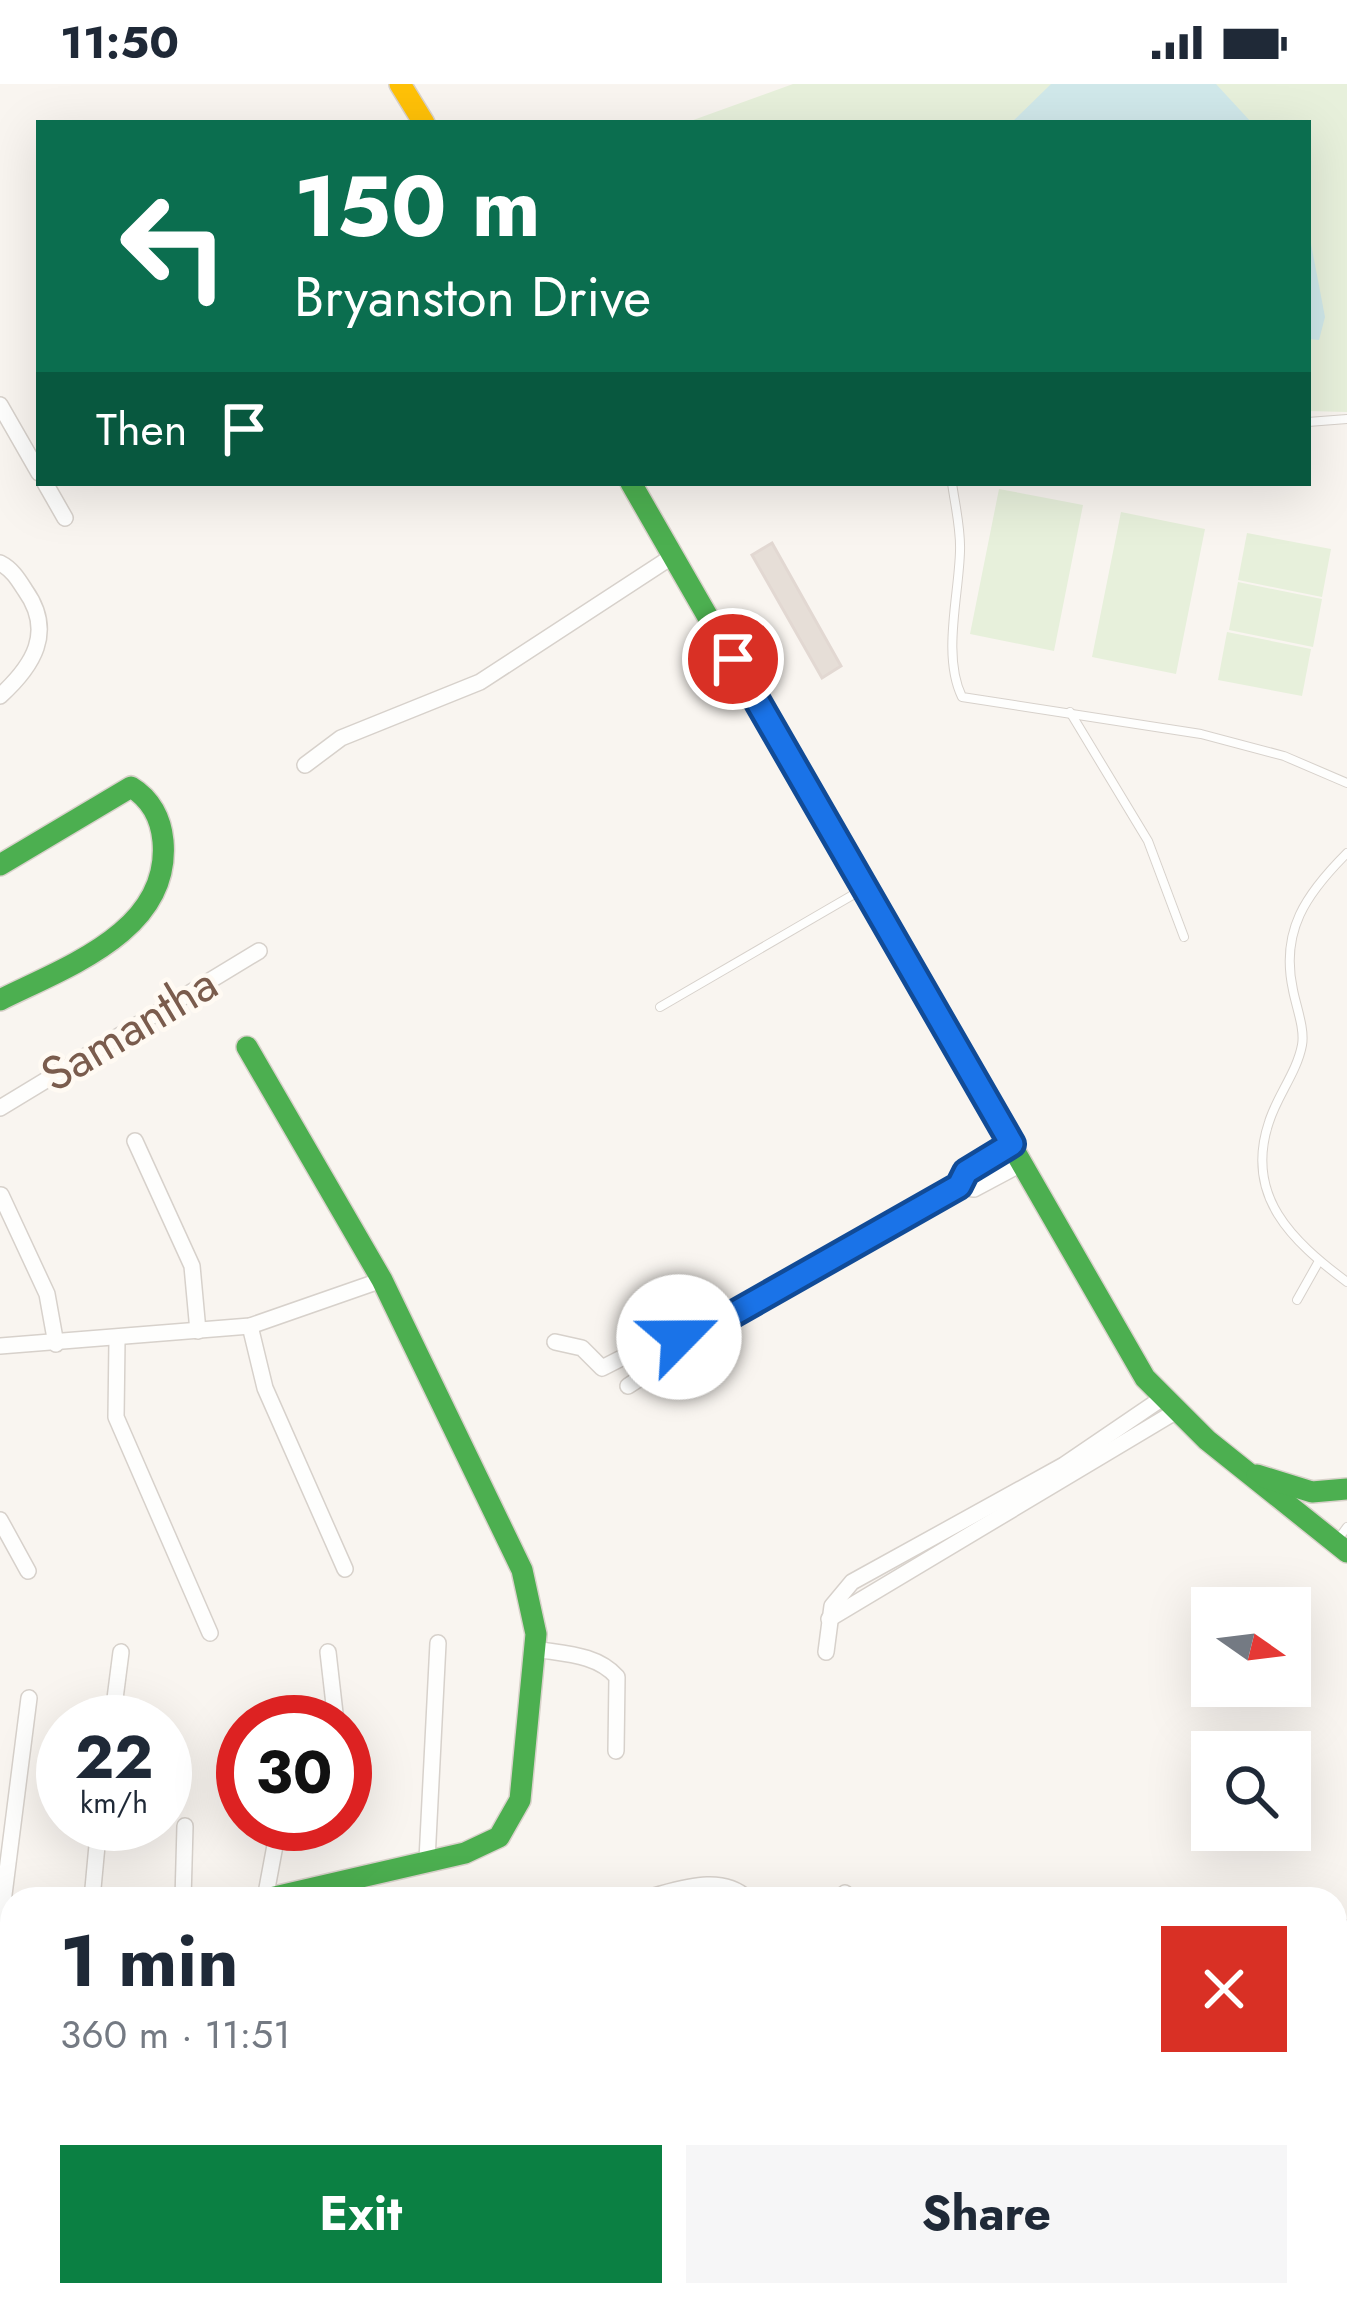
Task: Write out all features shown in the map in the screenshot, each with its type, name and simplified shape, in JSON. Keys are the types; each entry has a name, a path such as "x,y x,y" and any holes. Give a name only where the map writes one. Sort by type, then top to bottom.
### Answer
{"street":[{"path":"400,84 422,120"},
{"path":"0,405 36,468"},
{"path":"47,486 65,518"},
{"path":"633,486 1124,1347 1168,1406 1245,1471 1343,1541"},
{"path":"305,765 341,738 480,682 673,556"},
{"path":"0,562 11,569 40,619 35,658 0,697"},
{"path":"0,865 130,787 144,794 162,832 160,869 136,925 0,1000"},
{"name":"Samantha","path":"0,1108 259,951"},
{"path":"247,1047 382,1280 522,1570 535,1649 520,1799 513,1820 483,1848 316,1887"},
{"path":"136,1141 192,1266 198,1331"},
{"path":"555,1342 582,1348 602,1368 665,1336 699,1344 700,1333 959,1186 966,1172 1018,1154"},
{"path":"1,1196 47,1294 56,1344"},
{"path":"0,1346 250,1326 382,1280"},
{"path":"250,1326 266,1388 345,1569"},
{"path":"117,1340 116,1417 210,1633"},
{"path":"628,1386 683,1341"},
{"path":"826,1652 837,1596 852,1582 1168,1406"},
{"path":"1245,1471 1312,1492 1347,1490"},
{"path":"0,1520 28,1571"},
{"path":"427,1860 438,1643"},
{"path":"535,1649 578,1656 608,1667 617,1677 616,1751"},
{"path":"116,1695 122,1652"},
{"path":"328,1652 333,1695"},
{"path":"5,1887 29,1698"},
{"path":"93,1887 96,1851"},
{"path":"183,1887 184,1851"},
{"path":"268,1887 274,1851"}],"lane":[{"path":"1311,422 1347,419"},
{"path":"952,486 960,546 955,599 959,692 969,700 1070,712 1257,748 1347,783"},
{"path":"1070,712 1148,841 1184,937"},
{"path":"1347,853 1300,907 1291,933 1286,958 1303,1043 1269,1119 1262,1155 1272,1210 1318,1261 1347,1282"},
{"path":"660,1007 865,888"},
{"path":"1297,1300 1318,1261"}],"green space":[{"path":"793,84 1347,84 1347,412 1311,411 1311,120 693,120"},
{"path":"999,489 1083,505 1054,651 970,634"},
{"path":"1121,512 1205,529 1176,674 1092,657"},
{"path":"1247,533 1331,549 1322,597 1238,580"},
{"path":"1238,582 1322,599 1313,647 1229,630"},
{"path":"1227,632 1311,649 1302,696 1218,680"}],"water":[{"path":"1051,84 1216,84 1249,120 1014,120"},
{"path":"1311,244 1325,317 1319,340 1311,339"}],"building":[{"path":"772,543 841,666 822,678 752,555"}],"traffic: fast":[{"path":"633,486 1145,1378 1207,1440 1347,1552"},
{"path":"0,865 131,787 149,804 162,833 161,872 150,899 132,922 83,959 0,1000"},
{"path":"247,1047 382,1280 522,1570 536,1634 520,1800 499,1837 465,1853 318,1887"},
{"path":"1257,1475 1312,1492 1347,1489"}],"traffic: slow":[{"path":"400,84 422,120"}],"route":[{"path":"679,1337 686,1328 700,1333 894,1225 959,1186 966,1172 1012,1144 733,659"}]}
